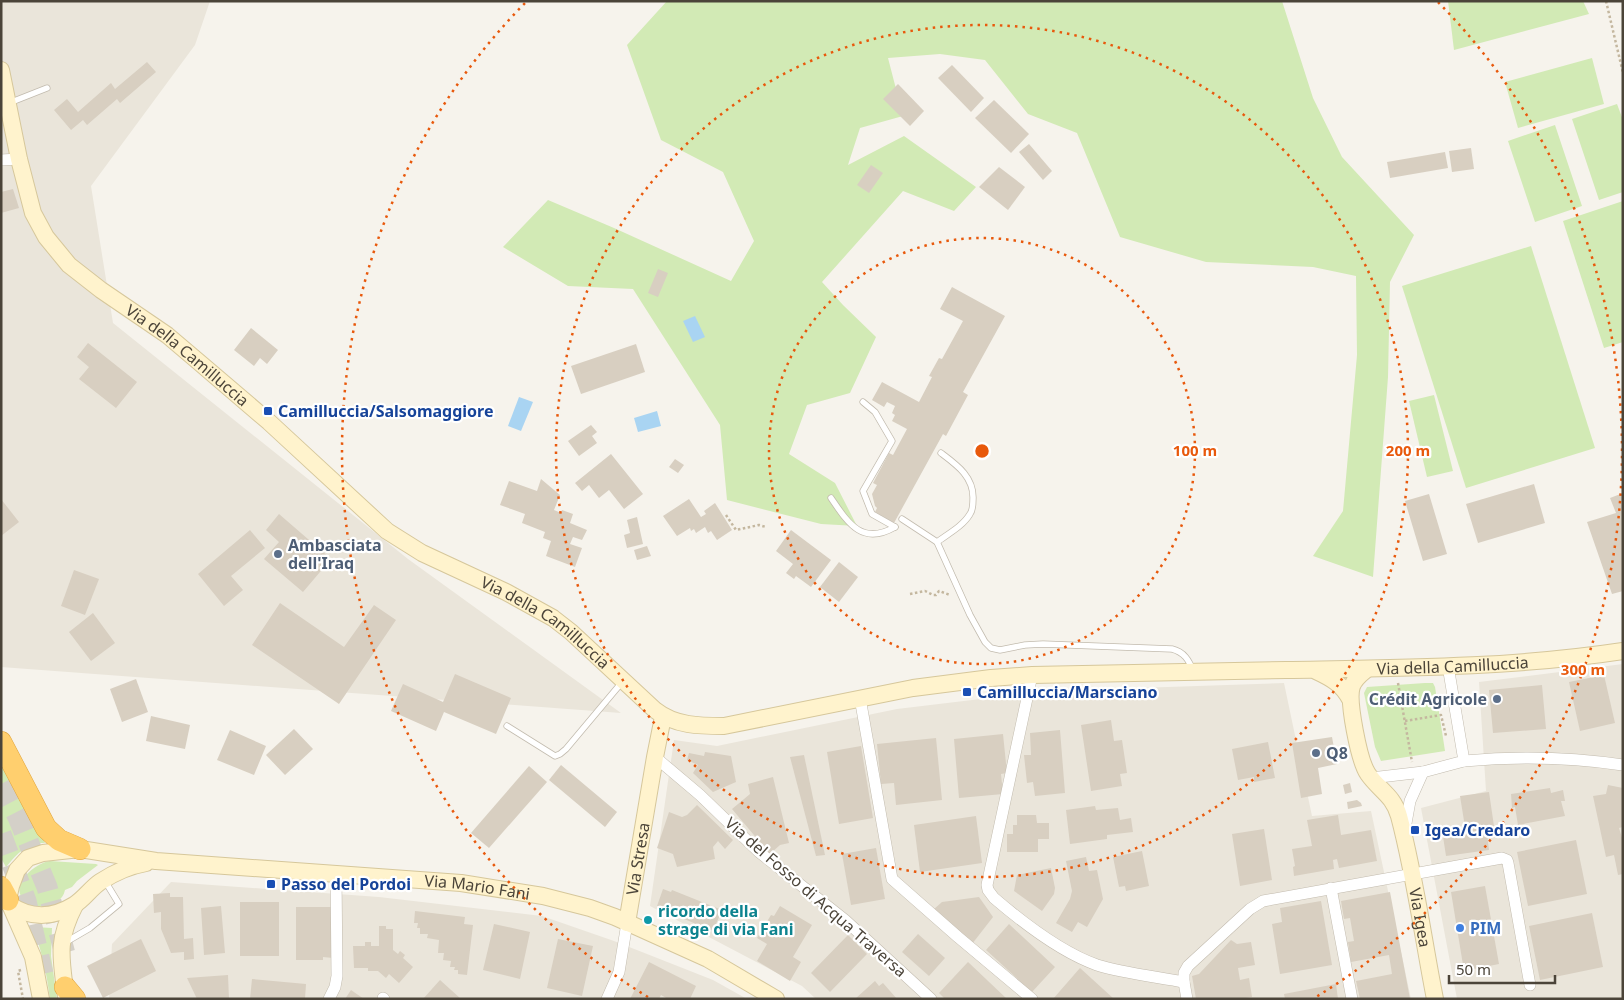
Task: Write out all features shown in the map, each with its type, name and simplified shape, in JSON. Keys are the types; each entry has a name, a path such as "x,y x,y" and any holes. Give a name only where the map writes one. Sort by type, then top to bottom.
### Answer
{"highway":[{"path":"1,742 46,828 60,840 80,849"}],"main road":[{"name":"Via della Camilluccia","path":"1,70 28,198 39,226 53,247 83,276 167,335 200,363 269,422 387,531 422,553 498,588 553,618 571,632 663,717 697,725 724,726 860,698 941,684 1032,675 1448,666 1545,662 1623,652"},
{"path":"1350,699 1353,683 1367,669"},
{"name":"Via della Camilluccia","path":"1313,670 1330,677 1339,684 1350,699"},
{"name":"Via Igea","path":"1350,699 1361,759 1365,770 1395,805 1404,836 1435,999"},
{"name":"Via Stresa","path":"627,923 663,717"},
{"path":"41,999 33,957 6,897 20,865 28,858 43,853 80,849 156,861"},
{"path":"104,853 111,864 104,879"},
{"path":"69,995 61,955 65,926 75,905 94,886 126,867 156,861"},
{"name":"Via Mario Fani","path":"156,861 461,883 529,893 590,908 627,923 708,959 776,999"},
{"path":"6,897 23,912 44,916 57,913 75,905"}],"street":[{"path":"1,160 19,158"},
{"path":"1448,666 1464,761"},
{"path":"1032,675 988,882 988,890 994,898 1031,926 1087,961 1107,967 1184,982"},
{"path":"860,698 891,875 894,882 1032,999"},
{"name":"Via del Fosso di Acqua Traversa","path":"655,757 700,795 759,852 845,920 931,999"},
{"path":"1371,778 1418,772 1464,761 1501,758 1559,758 1623,765"},
{"name":"Via Igea","path":"1404,836 1410,801 1418,772"},
{"path":"1187,999 1184,973 1188,966 1254,906 1263,901 1500,858 1507,860 1530,985"},
{"path":"329,999 335,987 337,976 336,874"},
{"path":"1331,888 1352,999"},
{"name":"Via Stresa","path":"607,999 618,972 627,923"}],"lane":[{"path":"9,103 47,88"},
{"path":"831,498 847,521 858,530 871,535 883,534 895,527 872,514 863,490 892,441 876,412 863,402"},
{"path":"937,542 965,521 971,513 973,506 973,495 967,476 941,453"},
{"path":"902,519 937,542 962,597 985,642 991,648 1000,650 1043,644 1172,649 1180,651 1189,660 1194,672"},
{"path":"507,726 555,756 558,755 566,749 622,681"},
{"path":"62,944 90,928 120,904 104,879"}],"path":[{"path":"1606,1 1623,74"},
{"path":"726,515 736,530 759,525 766,527"},
{"path":"910,594 925,591 936,595 940,591 952,596 962,597"},
{"path":"1396,668 1405,721 1418,772"},
{"path":"1405,721 1441,715 1448,748 1461,746"},
{"path":"23,999 18,971 24,969"}],"shaded area":[{"path":"1,1 210,1 195,45 91,186 113,323 408,559 621,713 1,667"},
{"path":"1623,664 1623,999 1457,999 1421,808 1486,791 1479,682"},
{"path":"1284,683 1312,816 1371,811 1411,999 816,999 802,986 650,906 674,740 717,746 897,709 1048,691"},
{"path":"171,882 379,897 542,916 614,941 713,980 747,999 109,999 112,944"}],"green space":[{"path":"667,1 1282,1 1313,98 1342,157 1414,235 1390,282 1388,377 1373,577 1313,556 1343,511 1357,355 1356,276 1313,267 1206,262 1120,237 1077,133 1028,114 985,60 940,54 888,58 903,116 860,128 848,165 904,136 976,187 954,211 903,191 822,282 876,337 850,393 807,405 789,454 835,483 857,526 821,524 727,500 720,425 633,289 568,286 503,247 548,200 731,281 754,241 723,172 661,140 627,45"},
{"path":"1448,1 1583,1 1589,14 1454,50"},
{"path":"1592,58 1604,104 1518,128 1505,82"},
{"path":"1617,104 1623,120 1623,192 1599,200 1572,119"},
{"path":"1555,125 1582,206 1535,222 1508,141"},
{"path":"1623,201 1623,342 1604,348 1563,221"},
{"path":"1531,246 1595,448 1466,488 1402,286"},
{"path":"1434,395 1453,471 1427,477 1409,401"},
{"path":"1433,683 1435,687 1445,751 1381,761 1375,747 1364,693 1367,687"},
{"path":"1,755 45,843 38,843 27,847 6,867 1,858"},
{"path":"50,861 98,865 72,887 65,890 63,896 53,904 40,906 28,903 20,893 22,881 31,870"},
{"path":"34,927 52,928 51,956 57,999 50,999 44,963"}],"water":[{"path":"695,316 705,337 693,342 683,321"},
{"path":"519,397 533,402 521,431 508,426"},
{"path":"657,411 661,426 638,432 634,418"}],"building":[{"path":"147,62 156,72 120,103 117,99 87,125 83,120 71,130 54,110 67,99 78,112 111,83 115,89"},
{"path":"952,65 984,98 971,112 938,78"},
{"path":"898,84 924,111 910,126 883,99"},
{"path":"994,100 1029,134 1011,153 975,118"},
{"path":"1029,144 1052,171 1043,180 1019,152"},
{"path":"1471,148 1474,169 1452,172 1449,151"},
{"path":"1445,152 1448,168 1390,178 1387,162"},
{"path":"871,165 883,173 869,193 857,185"},
{"path":"999,167 1025,187 1008,210 979,187"},
{"path":"13,189 19,208 1,213 1,192"},
{"path":"658,269 668,273 658,297 648,293"},
{"path":"952,287 1005,316 963,392 968,395 946,436 943,434 894,523 875,512 877,508 872,494 877,485 873,483 889,453 893,455 907,429 892,421 895,415 892,413 895,406 887,402 884,407 872,400 882,382 919,402 932,377 929,376 939,358 942,359 963,321 940,309"},
{"path":"251,328 278,350 267,364 260,358 254,366 234,350"},
{"path":"88,343 137,382 116,408 79,379 89,367 77,357"},
{"path":"636,344 645,372 581,394 571,366"},
{"path":"591,425 597,432 592,436 597,443 579,456 568,441"},
{"path":"611,454 643,494 624,509 609,490 599,498 589,485 582,491 575,483"},
{"path":"675,459 684,465 678,473 669,467"},
{"path":"541,479 560,495 554,510 561,513 562,510 573,514 570,523 587,530 582,540 573,537 570,544 582,548 575,567 546,556 551,541 543,538 545,532 522,523 525,514 500,505 509,481 537,491"},
{"path":"1534,484 1545,523 1478,543 1466,504"},
{"path":"1623,493 1623,591 1612,594 1587,522 1616,513 1610,498"},
{"path":"1429,494 1447,554 1423,561 1405,501"},
{"path":"1,499 19,522 1,536"},
{"path":"689,499 701,517 706,514 704,511 715,503 732,530 717,540 711,531 708,533 705,527 696,533 694,529 691,531 690,528 677,536 663,516"},
{"path":"279,514 331,559 303,592 264,559 279,542 266,530"},
{"path":"637,517 643,544 627,548 624,535 630,533 627,520"},
{"path":"250,530 265,548 231,576 243,590 224,606 198,574"},
{"path":"791,530 831,560 811,587 796,576 794,579 786,573 793,564 776,551"},
{"path":"647,546 651,556 637,560 634,550"},
{"path":"839,562 858,577 839,602 820,587"},
{"path":"74,570 99,579 85,615 61,606"},
{"path":"280,603 344,647 374,605 396,620 339,704 252,645"},
{"path":"93,613 115,643 91,661 69,632"},
{"path":"455,674 511,698 496,734 444,712 436,731 391,711 403,684 443,702"},
{"path":"1604,675 1615,723 1580,731 1569,682"},
{"path":"136,679 148,712 122,722 110,689"},
{"path":"1542,685 1546,729 1493,733 1489,690"},
{"path":"151,716 190,725 185,749 146,741"},
{"path":"1111,720 1114,741 1122,740 1127,773 1120,774 1122,786 1091,791 1081,725"},
{"path":"294,729 313,749 285,775 266,755"},
{"path":"230,730 266,746 254,775 217,760"},
{"path":"1060,730 1065,793 1035,796 1033,782 1027,783 1024,755 1031,755 1030,733"},
{"path":"1003,734 1007,773 1001,774 1003,794 959,798 954,739"},
{"path":"1332,737 1337,764 1318,768 1322,794 1301,798 1292,743"},
{"path":"936,738 942,800 896,805 894,783 881,784 877,744"},
{"path":"1268,742 1275,778 1254,782 1254,777 1238,780 1232,749"},
{"path":"861,746 873,818 839,824 827,752"},
{"path":"705,752 731,756 736,782 713,792 693,773 698,765 687,760 689,753 704,756"},
{"path":"804,755 825,855 816,856 790,757"},
{"path":"561,765 617,812 605,827 549,780"},
{"path":"529,766 547,782 489,848 471,833"},
{"path":"773,777 789,843 780,845 770,854 732,809 750,794 748,784"},
{"path":"1350,783 1352,792 1345,794 1343,785"},
{"path":"1608,785 1623,788 1623,827 1619,828 1623,841 1623,874 1618,875 1614,855 1606,857 1593,796 1606,794"},
{"path":"1550,788 1551,793 1563,790 1565,801 1561,801 1565,816 1518,825 1515,807 1512,808 1511,794"},
{"path":"1489,792 1495,833 1487,834 1489,850 1446,856 1442,830 1465,827 1460,796"},
{"path":"1357,800 1362,806 1348,809 1347,802"},
{"path":"697,805 733,840 725,849 718,841 713,847 715,859 677,867 673,854 657,848 669,812 682,817 687,815"},
{"path":"1095,806 1096,810 1118,808 1120,820 1131,818 1133,832 1107,835 1107,839 1070,844 1066,810"},
{"path":"1017,815 1036,815 1037,823 1049,823 1049,839 1038,839 1038,852 1007,852 1007,834 1013,834 1013,825 1017,825"},
{"path":"1338,815 1341,835 1371,830 1377,861 1339,868 1337,859 1333,860 1334,869 1294,876 1293,867 1295,866 1292,849 1312,846 1307,820"},
{"path":"976,816 982,863 920,872 914,825"},
{"path":"1264,829 1272,880 1240,886 1232,834"},
{"path":"1576,840 1587,894 1528,906 1517,852"},
{"path":"876,848 885,899 851,905 842,854"},
{"path":"1142,851 1149,886 1126,891 1125,886 1119,887 1113,857"},
{"path":"1086,857 1089,871 1097,870 1103,899 1087,927 1078,922 1072,932 1056,923 1070,899 1072,891 1066,861"},
{"path":"1051,868 1055,888 1054,894 1042,911 1014,891 1017,875"},
{"path":"1485,886 1499,964 1464,971 1451,892"},
{"path":"663,889 671,892 672,890 722,910 713,931 657,906"},
{"path":"1390,892 1410,999 1360,999 1356,981 1392,974 1389,955 1351,962 1348,942 1354,941 1350,918 1344,919 1341,901"},
{"path":"170,893 170,897 183,897 184,939 193,938 194,959 184,960 184,952 171,953 161,929 161,912 154,913 153,894"},
{"path":"979,897 993,917 972,944 933,910 942,902"},
{"path":"1321,901 1332,965 1280,974 1272,924 1282,922 1280,908"},
{"path":"240,902 279,902 279,956 240,956"},
{"path":"221,906 225,953 204,955 201,908"},
{"path":"780,906 812,925 793,957 801,962 790,981 757,961 767,944 757,938 771,915 774,916"},
{"path":"296,907 331,907 331,917 333,917 333,958 323,957 323,960 296,960"},
{"path":"415,911 465,917 464,924 473,925 467,975 458,974 458,970 454,970 455,967 450,967 451,961 443,960 444,953 438,953 439,940 427,938 428,934 420,934 420,928 417,928 418,923 414,923"},
{"path":"1592,913 1603,967 1540,980 1529,926"},
{"path":"494,924 530,932 520,979 483,970"},
{"path":"1009,924 1055,967 1032,992 986,950"},
{"path":"379,926 393,929 393,950 398,954 400,951 405,955 403,958 413,967 399,983 389,974 386,978 378,971 368,971 368,968 354,968 353,946 365,946 365,942 371,942 371,946 379,946"},
{"path":"918,934 945,958 929,976 902,952"},
{"path":"848,935 867,954 830,992 811,973"},
{"path":"141,939 156,971 103,998 87,966"},
{"path":"558,939 593,946 582,996 547,988"},
{"path":"1231,940 1237,944 1251,942 1255,965 1238,968 1240,980 1249,978 1252,997 1240,999 1196,999 1192,976 1199,974"},
{"path":"649,962 696,986 690,999 668,999 661,995 659,999 630,999"},
{"path":"968,962 1007,999 945,999 939,993"},
{"path":"1080,968 1114,999 1053,999"},
{"path":"228,975 229,999 197,999 187,978"},
{"path":"252,979 306,984 305,999 250,999"},
{"path":"440,980 461,999 423,999"},
{"path":"875,981 879,986 883,983 897,999 855,999"},
{"path":"1336,984 1338,999 1285,999 1284,994"},
{"path":"351,990 364,999 345,999"}],"tunnel":[{"path":"1,784 18,817 47,887 65,954"},
{"path":"1,834 26,901 43,974"}],"place":[{"name":"Camilluccia/Salsomaggiore","path":"268,411"},
{"name":"Ambasciata dell'Iraq","path":"278,554"},
{"name":"Camilluccia/Marsciano","path":"967,692"},
{"name":"Crédit Agricole","path":"1497,699"},
{"name":"Q8","path":"1316,753"},
{"name":"Igea/Credaro","path":"1415,830"},
{"name":"Passo del Pordoi","path":"271,884"},
{"name":"ricordo della strage di via Fani","path":"648,920"},
{"name":"PIM","path":"1460,928"}]}
